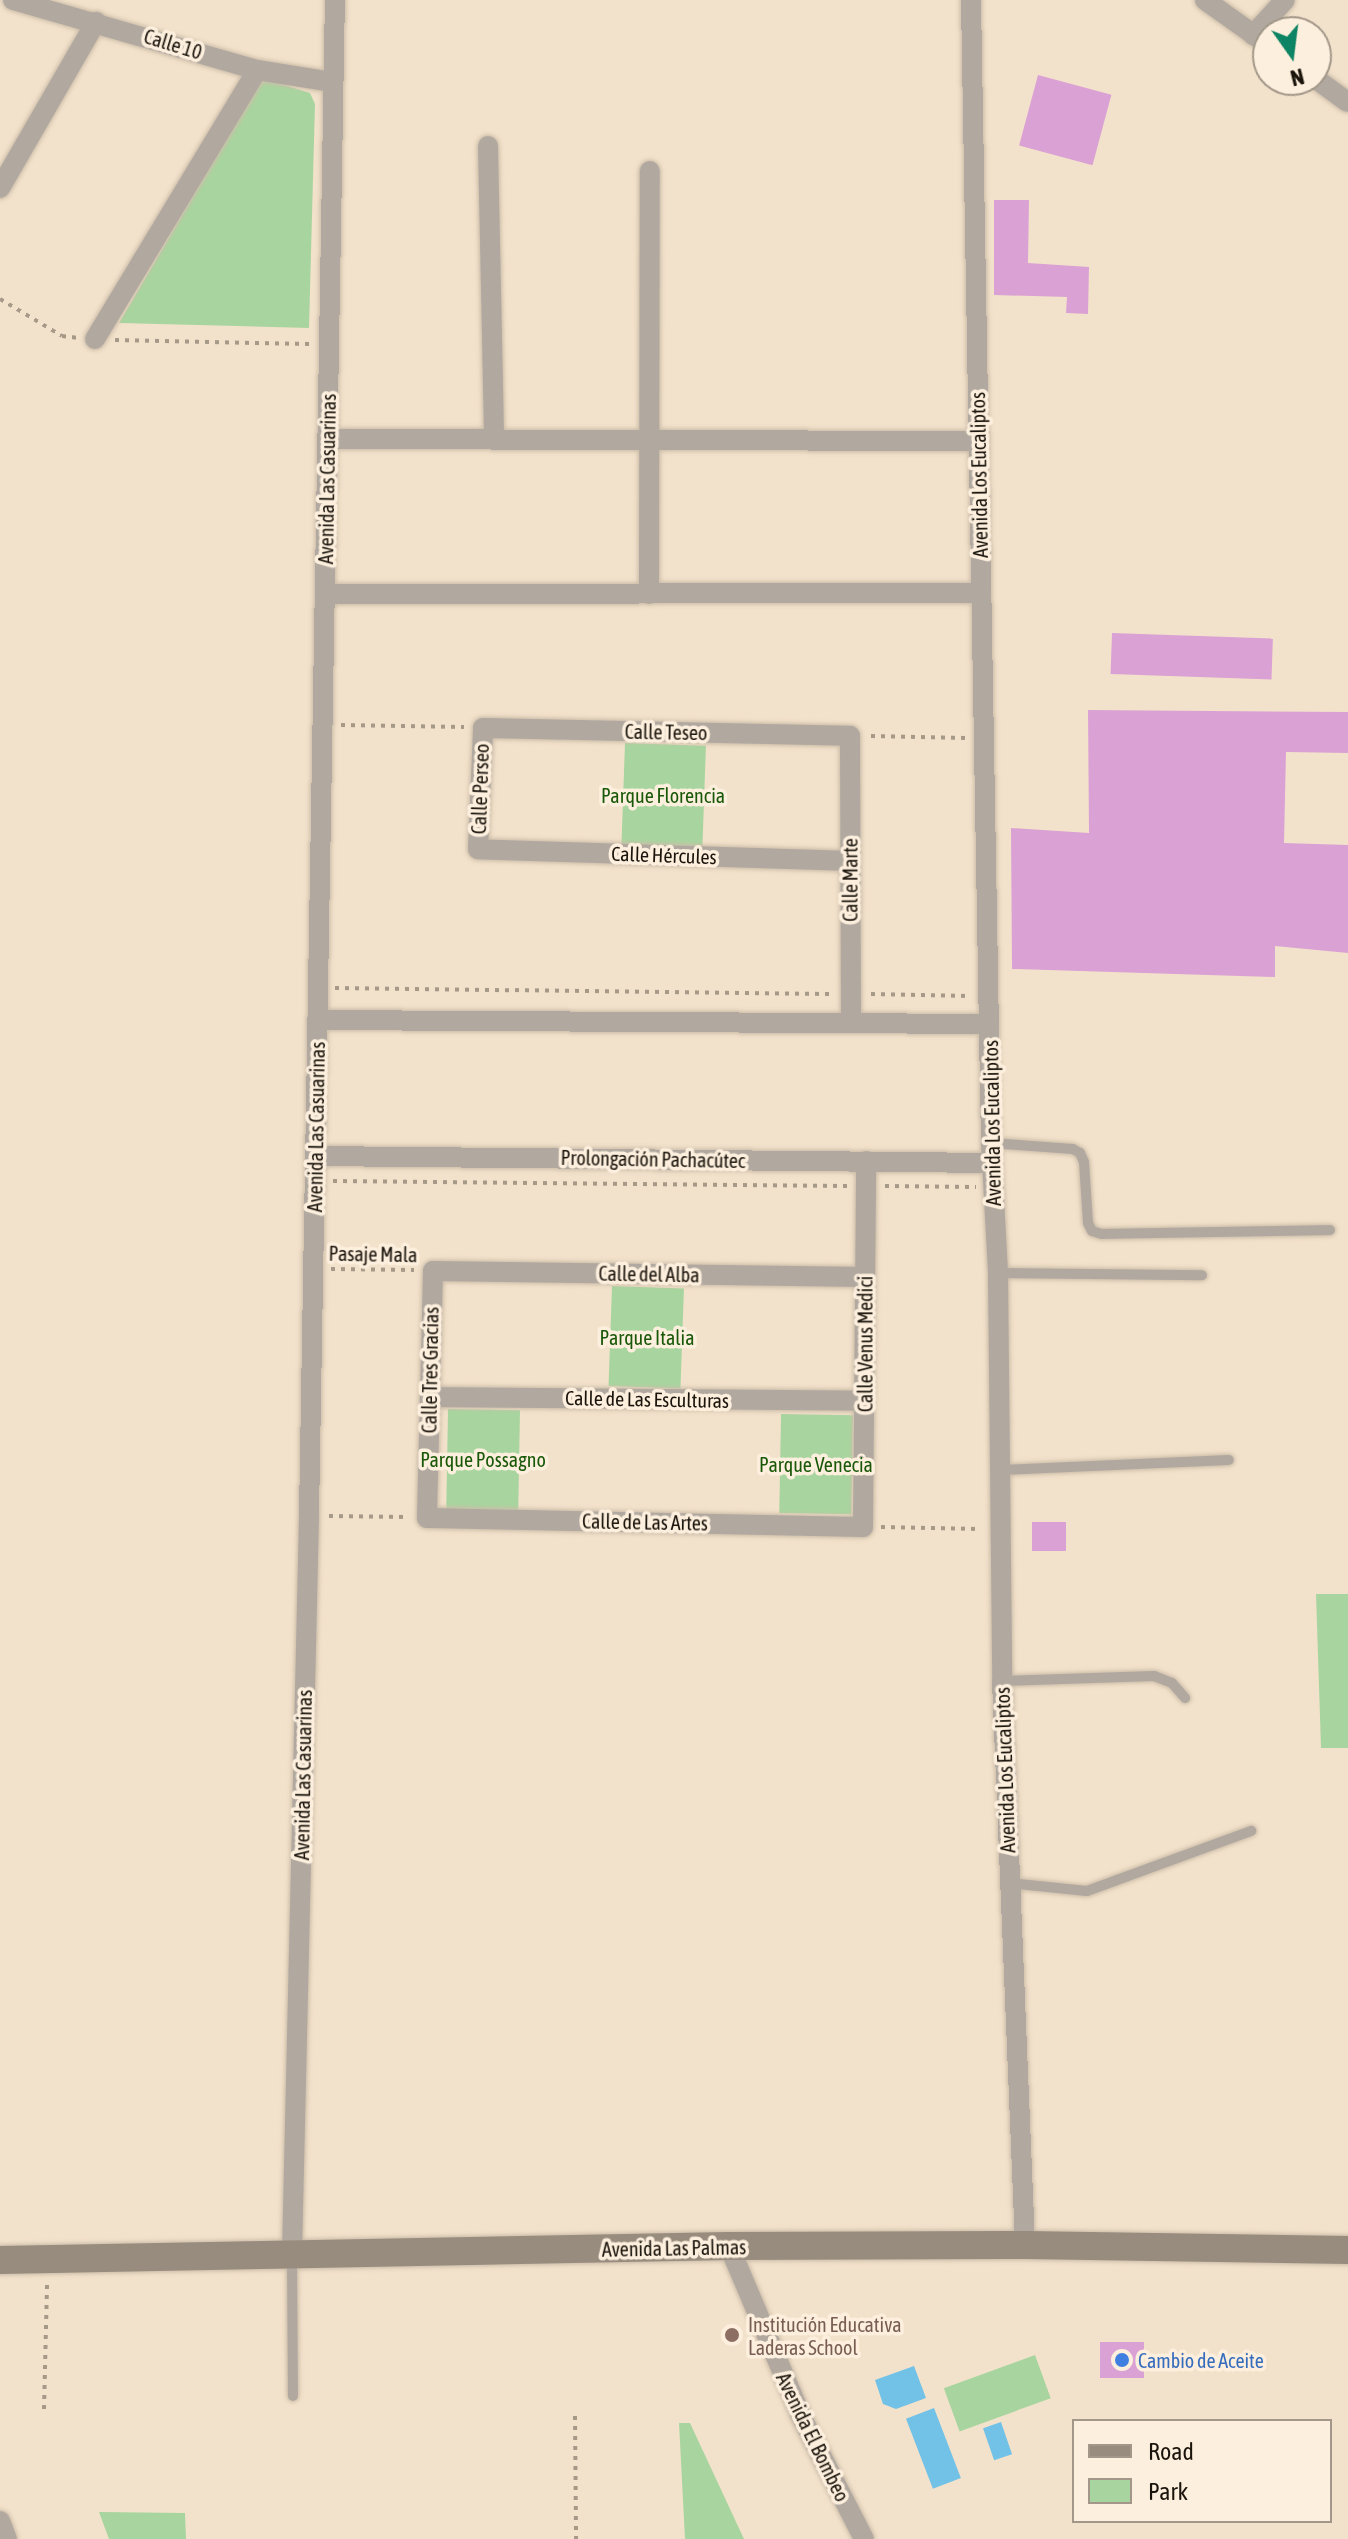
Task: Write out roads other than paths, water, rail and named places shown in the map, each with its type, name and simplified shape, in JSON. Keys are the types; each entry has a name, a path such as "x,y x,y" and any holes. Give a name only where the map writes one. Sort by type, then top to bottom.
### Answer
{"main road":[{"name":"Avenida Las Palmas","path":"0,2260 729,2246 1025,2245 1348,2250"}],"street":[{"name":"Calle 10","path":"13,0 257,70 333,82"},
{"name":"Avenida Las Casuarinas","path":"292,2254 309,1515 335,0"},
{"name":"Avenida Los Eucaliptos","path":"971,0 989,1024 998,1273 1002,1681 1025,2245"},
{"path":"1205,0 1252,34"},
{"path":"0,188 96,22"},
{"path":"95,339 257,70"},
{"path":"488,146 494,439"},
{"path":"649,594 650,171"},
{"path":"327,439 979,441"},
{"path":"325,594 981,593"},
{"name":"Calle Teseo","path":"483,728 850,736"},
{"name":"Calle Perseo","path":"478,849 483,728"},
{"name":"Calle Marte","path":"850,736 851,1023"},
{"name":"Calle Hércules","path":"478,849 850,861"},
{"path":"317,1020 989,1024"},
{"name":"Prolongación Pachacútec","path":"315,1156 866,1161 992,1153"},
{"name":"Calle Venus Medici","path":"863,1527 866,1161"},
{"name":"Calle del Alba","path":"433,1271 865,1277"},
{"name":"Calle Tres Gracias","path":"427,1518 433,1271"},
{"name":"Calle de Las Esculturas","path":"430,1397 864,1401"},
{"name":"Calle de Las Artes","path":"427,1518 863,1527"},
{"name":"Avenida El Bombeo","path":"729,2246 764,2335 864,2539"},
{"path":"0,2521 7,2539"}],"lane":[{"path":"992,1153 1073,1149 1080,1153 1084,1162 1088,1223 1092,1231 1102,1234 1330,1230"},
{"path":"998,1273 1202,1275"},
{"path":"1001,1470 1229,1460"},
{"path":"1002,1681 1154,1676 1172,1683 1185,1698"},
{"path":"1009,1883 1087,1891 1251,1831"},
{"path":"292,2254 293,2396"}],"water":[{"path":"914,2366 926,2398 896,2409 883,2404 875,2380"},
{"path":"934,2408 961,2478 933,2489 906,2419"},
{"path":"1001,2422 1012,2454 994,2460 983,2428"}],"place":[{"name":"Institución Educativa Laderas School","path":"732,2335"},
{"name":"Cambio de Aceite","path":"1122,2360"}],"park label":[{"name":"Parque Florencia","path":"663,795"},
{"name":"Parque Italia","path":"647,1337"},
{"name":"Parque Possagno","path":"483,1459"},
{"name":"Parque Venecia","path":"816,1464"}]}
